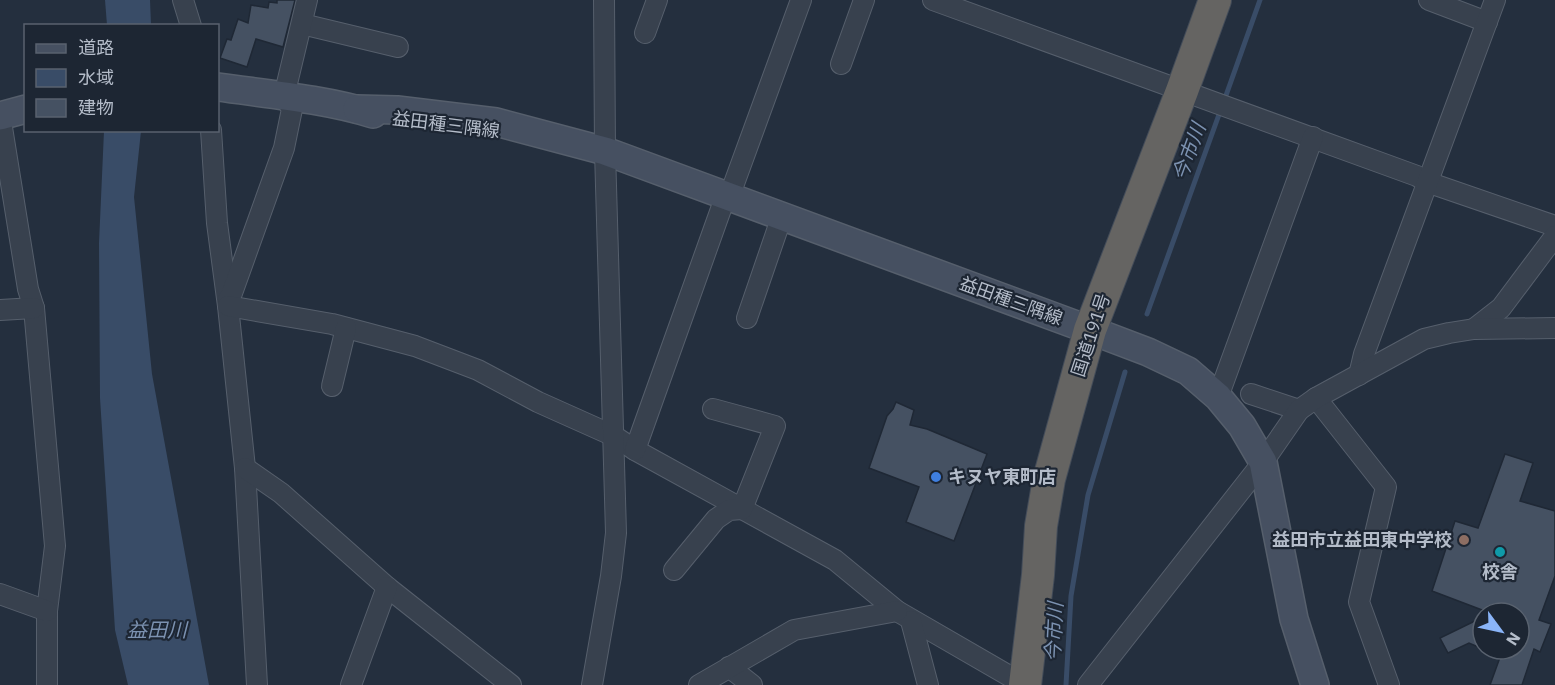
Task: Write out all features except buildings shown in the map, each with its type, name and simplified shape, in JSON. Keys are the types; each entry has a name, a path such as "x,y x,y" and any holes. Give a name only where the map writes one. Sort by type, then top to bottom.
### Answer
{"highway":[{"name":"国道191号","path":"1025,685 1038,575 1041,526 1049,479 1090,330 1215,0"}],"main road":[{"name":"益田種三隅線","path":"219,87 357,109 397,110 496,122 605,151 1090,330 1148,352 1188,371 1218,397 1242,426 1263,462 1294,619 1315,685"}],"street":[{"path":"183,0 189,24"},
{"path":"228,303 284,148 292,109 284,96 308,0"},
{"path":"592,685 616,533 605,151 604,0"},
{"path":"645,33 657,0"},
{"path":"635,450 726,195 732,189 801,0"},
{"path":"841,64 864,0"},
{"path":"933,0 1313,137 1417,176 1427,182 1555,226"},
{"path":"1429,0 1487,22"},
{"path":"1359,375 1364,354 1495,0"},
{"path":"302,24 398,47"},
{"path":"7,113 28,289 34,308 55,546 47,611 47,685"},
{"path":"211,132 217,223 228,303 245,468 257,685"},
{"path":"1218,397 1313,137"},
{"path":"747,318 782,216"},
{"path":"1474,328 1501,308 1555,236"},
{"path":"228,303 332,324 415,346 478,370 538,402 614,436 635,450 835,560 904,616 1025,685"},
{"path":"0,310 34,308"},
{"path":"332,386 346,328"},
{"path":"1088,685 1263,462 1299,410 1316,398 1424,339 1474,328 1555,328"},
{"path":"1251,394 1299,410"},
{"path":"1316,398 1386,487 1359,602 1389,685"},
{"path":"713,409 775,426 742,509"},
{"path":"245,468 280,493 387,587 511,685"},
{"path":"674,570 716,519 729,510 742,509"},
{"path":"351,685 387,587"},
{"path":"0,594 47,611"},
{"path":"699,685 794,630 904,616"},
{"path":"904,616 928,685"},
{"path":"729,667 752,685"}],"water":[{"path":"105,0 150,0 151,24 107,24"},
{"name":"益田川","path":"104,132 141,132 134,197 152,374 209,685 128,685 115,630 100,398 99,243"}],"waterway":[{"name":"今市川","path":"1224,101 1260,0"},
{"name":"今市川","path":"1147,314 1221,109"},
{"name":"今市川","path":"1066,685 1071,596 1088,495 1125,372"}],"place":[{"name":"キヌヤ東町店","path":"936,477"},
{"name":"益田市立益田東中学校","path":"1464,540"},
{"name":"校舎","path":"1500,552"}]}
